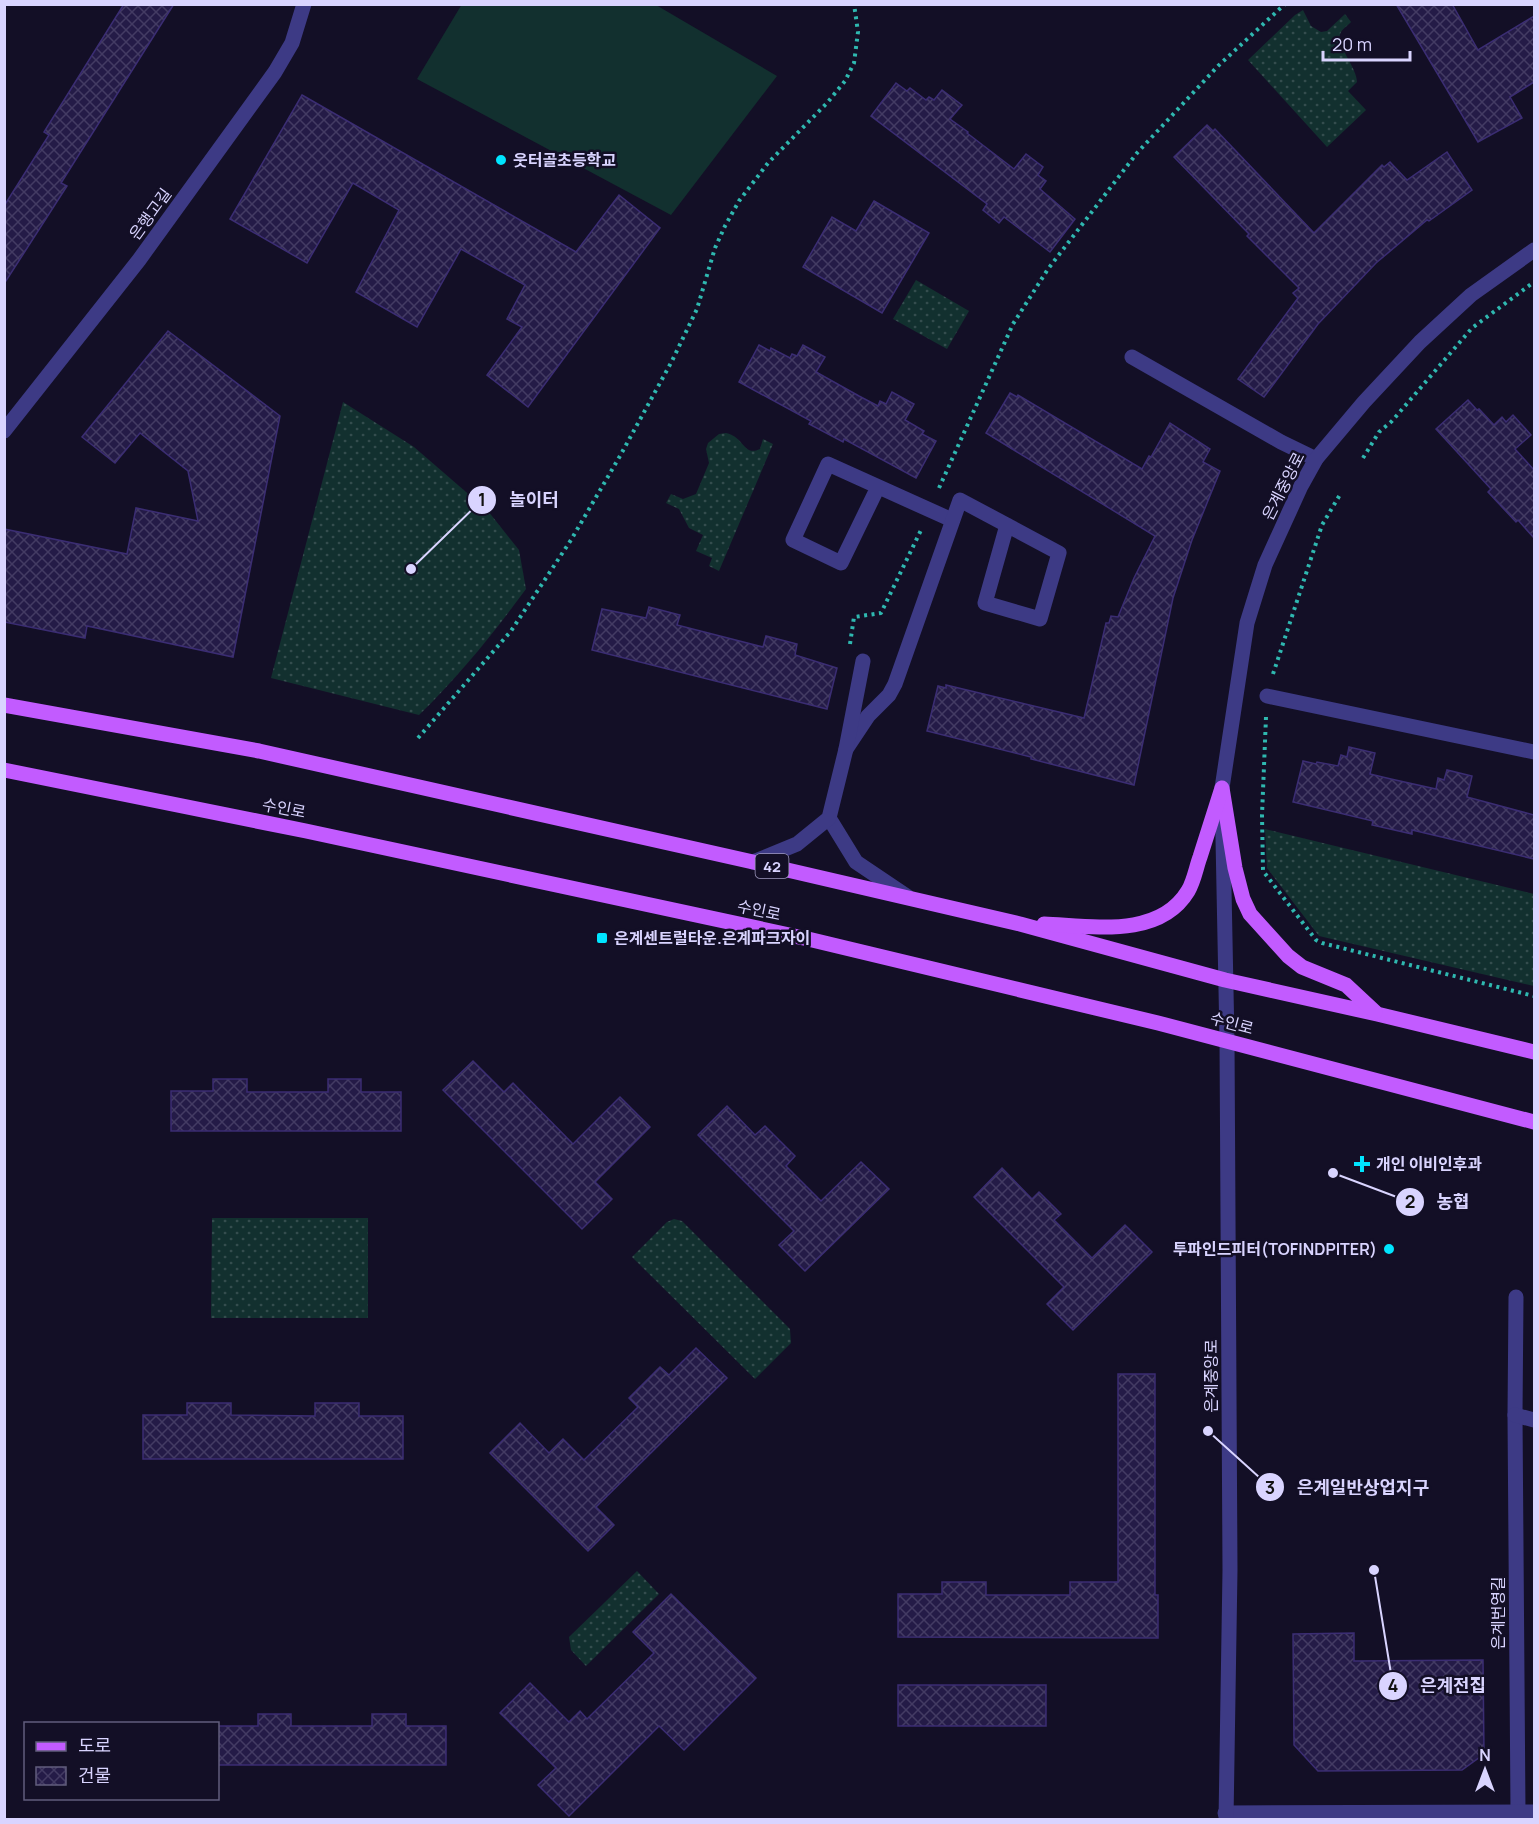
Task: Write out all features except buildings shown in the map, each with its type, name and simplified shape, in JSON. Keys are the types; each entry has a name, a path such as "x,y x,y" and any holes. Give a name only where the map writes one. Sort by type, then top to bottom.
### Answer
{"main road":[{"name":"42","path":"4,705 259,751 753,862 1020,924 1225,980 1534,1052"},
{"name":"수인로","path":"4,770 306,831 808,939 1227,1040 1534,1122"},
{"path":"1020,924 1129,926 1157,918 1170,910 1180,901 1192,883 1222,789"},
{"path":"1222,789 1235,868 1243,899 1250,914 1273,942 1302,967 1346,986 1377,1014"}],"street":[{"name":"은행고길","path":"4,431 139,260 275,72 292,43 304,4"},
{"name":"은계중앙로","path":"1225,1816 1230,1570 1227,1040 1222,789 1247,623 1265,565 1301,486 1316,459 1364,402 1420,342 1471,295 1534,250"},
{"path":"1132,357 1281,442 1316,459"},
{"path":"878,487 841,563 793,540 828,464 952,520"},
{"path":"846,749 868,716 889,695 895,684 960,500 1007,525 1059,553 1040,618 985,603 1007,525"},
{"path":"753,862 797,844 829,818 846,749 862,661"},
{"path":"1267,696 1534,752"},
{"path":"829,818 856,862 908,898"},
{"name":"은계번영길","path":"1516,1298 1518,1812"},
{"path":"1515,1415 1534,1420"},
{"path":"1225,1816 1534,1812"}],"path":[{"path":"418,738 511,631 571,540 672,361 697,309 715,248 739,201 768,164 845,81 855,63 858,32 854,4"},
{"path":"849,651 854,617 881,613 930,511 1013,324 1048,269 1137,153 1218,66 1285,4"},
{"path":"1363,458 1379,432 1392,421 1472,328 1534,282"},
{"path":"1341,493 1322,525 1267,696 1262,815 1263,871 1316,940 1322,943 1534,996"}],"green space":[{"path":"462,4 656,5 777,76 671,215 417,79"},
{"path":"1303,10 1311,26 1321,32 1327,31 1345,14 1351,22 1342,31 1340,37 1357,82 1348,91 1366,110 1327,147 1248,60"},
{"path":"916,280 969,311 947,349 893,319"},
{"path":"343,402 414,447 488,511 519,550 526,589 475,654 419,715 271,678"},
{"path":"726,433 737,438 747,449 754,451 760,449 763,439 773,444 719,571 709,566 712,558 696,551 703,535 689,528 679,509 666,503 671,494 683,499 696,494 709,463 706,449 708,443 719,434"},
{"path":"1265,829 1534,894 1534,986 1319,936 1267,868"},
{"path":"212,1218 368,1218 368,1318 211,1318"},
{"path":"674,1219 682,1221 790,1329 791,1343 755,1379 632,1257 667,1222"},
{"path":"637,1571 659,1594 586,1666 571,1650 569,1637"}],"place":[{"name":"웃터골초등학교","path":"501,160"},
{"name":"놀이터","path":"411,569"},
{"name":"은계센트럴타운.은계파크자이","path":"602,938"},
{"name":"개인 이비인후과","path":"1362,1164"},
{"name":"농협","path":"1333,1173"},
{"name":"투파인드피터(TOFINDPITER)","path":"1389,1249"},
{"name":"은계일반상업지구","path":"1208,1431"},
{"name":"은계전집","path":"1374,1570"}]}
